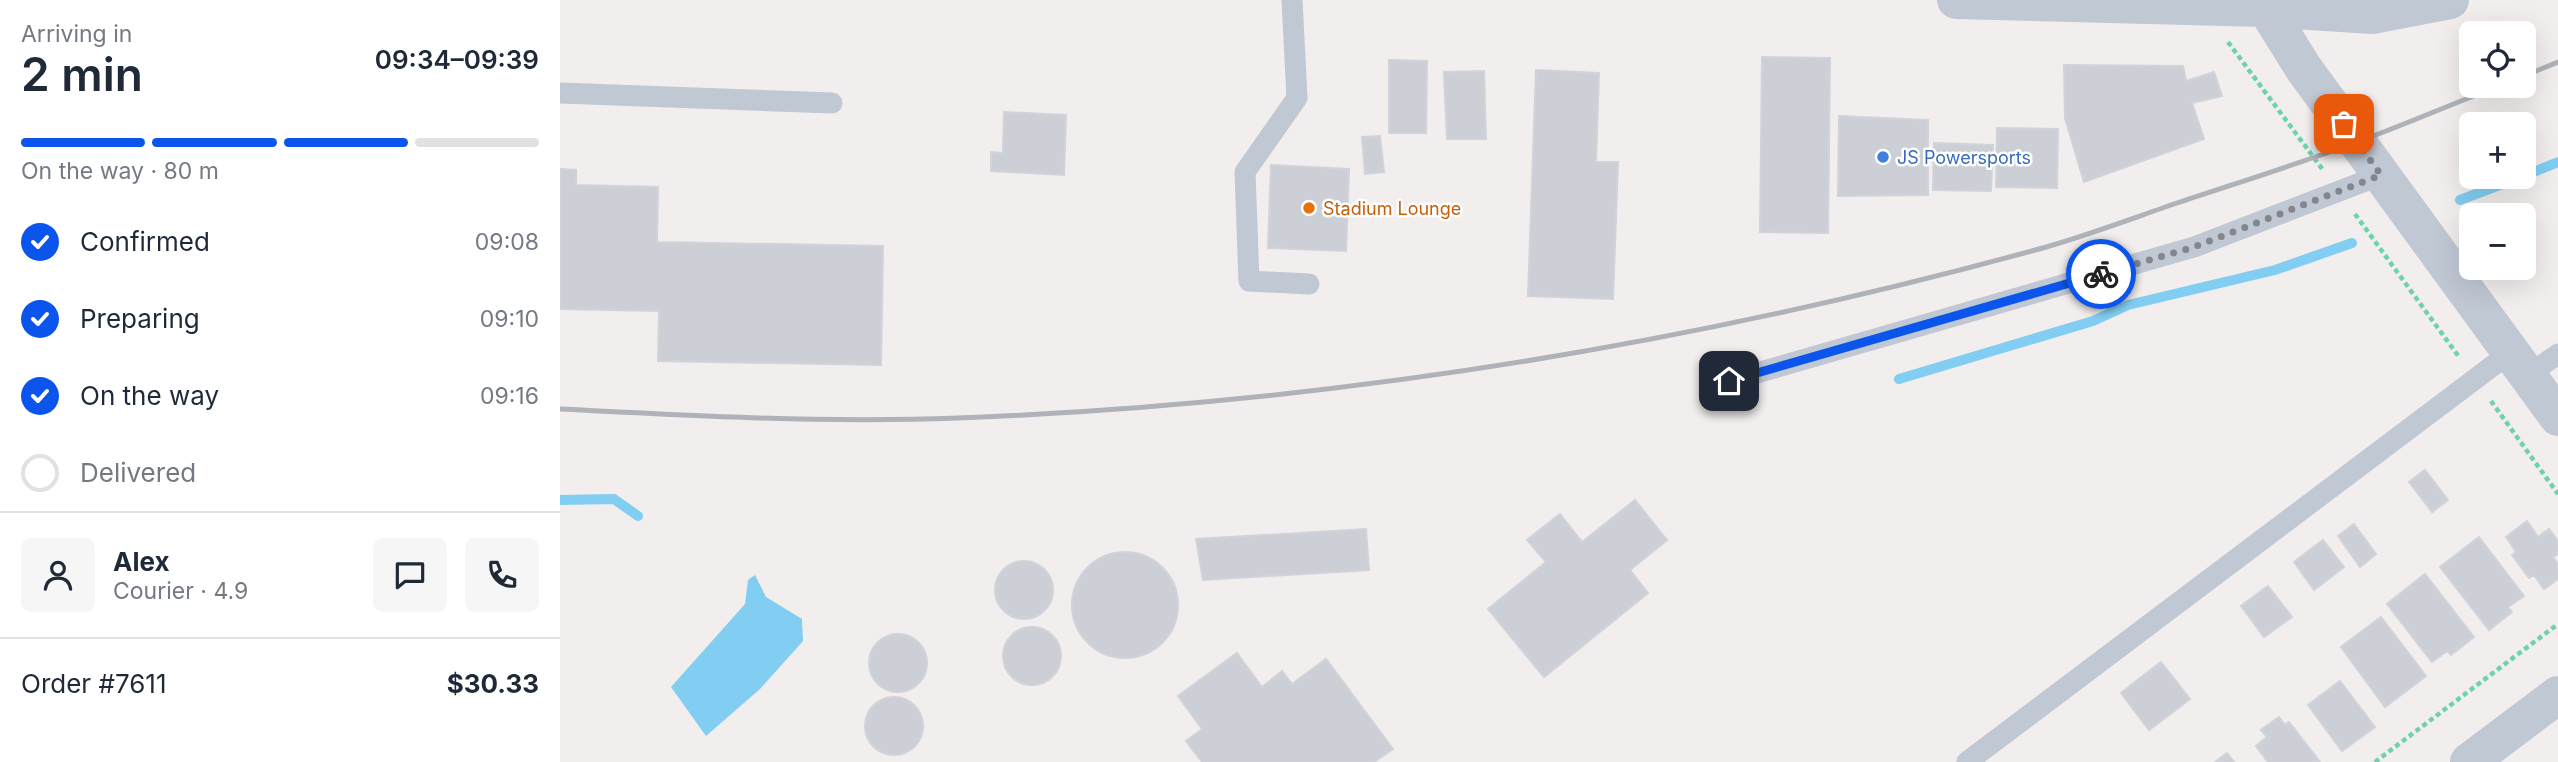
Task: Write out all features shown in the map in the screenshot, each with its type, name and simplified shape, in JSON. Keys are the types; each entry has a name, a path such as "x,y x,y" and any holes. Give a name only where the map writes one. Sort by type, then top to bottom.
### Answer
{"street":[{"path":"1956,0 2263,4 2372,15 2450,0"},
{"path":"2263,4 2304,69 2558,417"},
{"path":"2469,762 2558,695"}],"lane":[{"path":"1292,0 1297,98 1245,172 1249,281 1309,284"},
{"path":"560,93 832,103"},
{"path":"1729,381 2194,247 2381,175"},
{"path":"1967,762 2475,379 2519,363 2558,354"}],"path":[{"path":"2226,39 2558,494"},
{"path":"2375,762 2558,624"}],"water":[{"path":"755,575 766,597 802,619 803,641 760,689 706,736 671,687 745,604 748,580"}],"building":[{"path":"1762,57 1830,58 1828,233 1760,232"},
{"path":"1389,60 1427,61 1426,133 1389,133"},
{"path":"2064,65 2183,66 2186,81 2214,72 2222,96 2192,103 2204,139 2084,182 2065,118"},
{"path":"1536,70 1599,73 1596,162 1618,162 1613,299 1528,296"},
{"path":"1484,71 1486,139 1447,139 1444,72"},
{"path":"1004,112 1066,115 1064,175 991,171 991,152 1003,153"},
{"name":"JS Powersports","path":"1839,116 1928,120 1928,195 1838,196"},
{"path":"1997,128 2058,129 2057,188 1996,187"},
{"path":"1380,136 1384,172 1365,174 1362,137"},
{"path":"1934,143 1993,145 1991,191 1933,190"},
{"name":"Stadium Lounge","path":"1271,165 1349,169 1346,251 1268,248"},
{"path":"560,169 576,170 576,185 658,187 657,242 883,246 881,365 658,361 659,311 560,309"},
{"path":"2425,470 2448,500 2432,512 2409,482"},
{"path":"1635,500 1667,540 1630,570 1648,593 1544,677 1488,609 1546,562 1527,540 1560,514 1582,542"},
{"path":"2527,521 2538,537 2549,529 2558,541 2558,554 2553,557 2558,564 2558,579 2544,589 2534,575 2529,578 2512,555 2516,552 2506,537"},
{"path":"2354,524 2376,554 2360,567 2338,536"},
{"path":"1366,529 1369,570 1203,580 1196,539"},
{"path":"2479,537 2524,596 2508,607 2512,612 2489,630 2440,567"},
{"path":"2323,540 2344,567 2314,590 2294,562"},
{"path":"1125,552 1145,556 1163,567 1174,585 1178,605 1174,625 1163,643 1145,654 1125,658 1105,654 1087,643 1076,625 1072,605 1076,585 1087,567 1105,556"},
{"path":"1024,561 1035,563 1048,574 1053,590 1051,601 1040,614 1024,619 1013,617 1000,606 995,590 997,579 1008,566"},
{"path":"2425,574 2474,637 2451,655 2447,651 2432,662 2387,604"},
{"path":"2268,586 2292,617 2264,637 2241,606"},
{"path":"2381,617 2426,676 2385,707 2341,647"},
{"path":"1032,627 1048,632 1056,640 1061,656 1056,672 1048,680 1032,685 1016,680 1008,672 1003,656 1008,640 1016,632"},
{"path":"898,634 909,636 922,647 927,663 925,674 914,687 898,692 887,690 874,679 869,663 871,652 882,639"},
{"path":"1237,653 1262,687 1282,671 1292,684 1326,659 1393,749 1374,762 1202,762 1186,741 1202,729 1178,696"},
{"path":"2161,662 2190,699 2149,730 2121,693"},
{"path":"2340,681 2375,727 2342,751 2308,705"},
{"path":"894,697 910,702 918,710 923,726 918,742 910,750 894,755 878,750 870,742 865,726 870,710 878,702"},
{"path":"2279,717 2285,725 2289,722 2320,762 2268,762 2256,746 2267,737 2261,730"},
{"path":"2227,753 2234,762 2215,762"}],"waterway":[{"path":"2536,171 2558,162"},
{"path":"2460,200 2489,189"},
{"path":"1899,379 2093,321 2128,305 2275,270 2352,243"},
{"path":"560,500 614,499 638,516"}],"railway":[{"path":"2536,71 2558,62"},
{"path":"560,409 809,419 958,418 1095,411 1232,399 1503,365 1773,314 1906,284 2039,249 2338,149 2469,98"}],"way so far":[{"path":"2101,274 2194,247 2381,175 2344,124"}],"place":[{"name":"JS Powersports","path":"1883,157"},
{"name":"Stadium Lounge","path":"1309,208"}],"route":[{"path":"1729,381 2101,274"}]}
